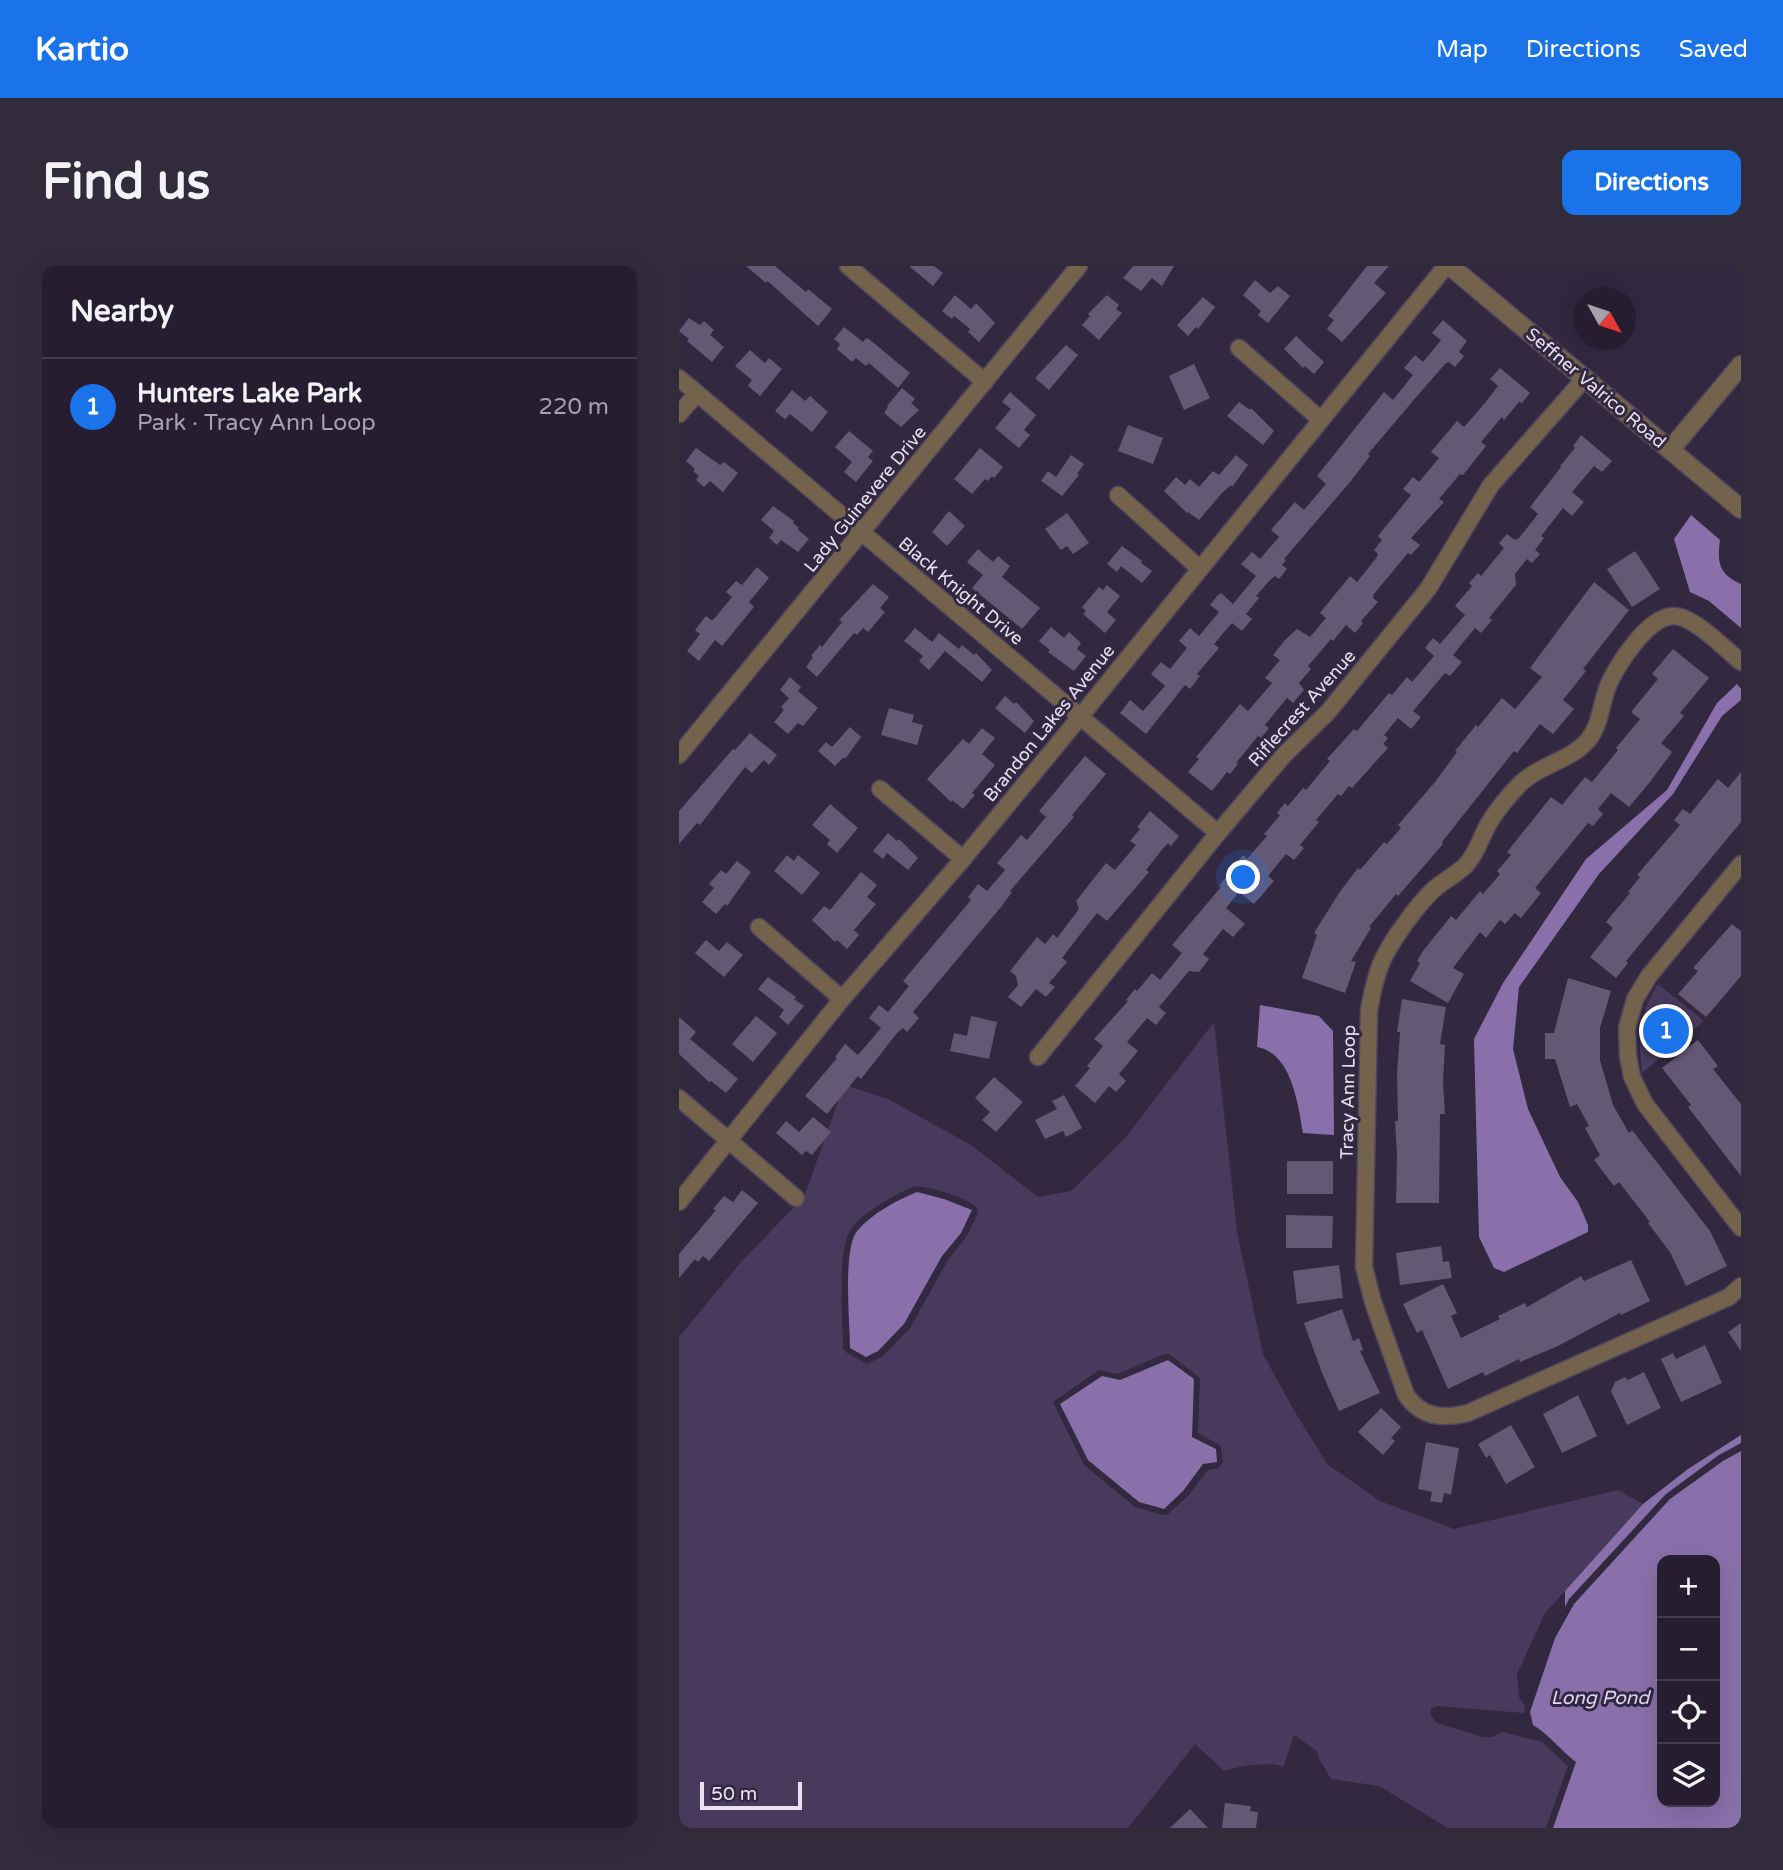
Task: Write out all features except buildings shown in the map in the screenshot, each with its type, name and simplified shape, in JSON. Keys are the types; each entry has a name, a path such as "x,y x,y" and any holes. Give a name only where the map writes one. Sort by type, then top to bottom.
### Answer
{"street":[{"path":"848,266 985,382"},
{"name":"Lady Guinevere Drive","path":"679,755 1079,266"},
{"name":"Seffner Valrico Road","path":"1448,266 1741,509"},
{"name":"Brandon Lakes Avenue","path":"679,1202 842,999 963,859 1448,266"},
{"path":"1239,348 1321,420"},
{"path":"1670,450 1741,365"},
{"name":"Black Knight Drive","path":"679,378 1218,833"},
{"name":"Riflecrest Avenue","path":"1038,1057 1218,833 1284,755 1328,712 1428,589 1491,485 1585,379"},
{"path":"679,414 697,393"},
{"path":"1118,495 1201,569"},
{"name":"Tracy Ann Loop","path":"1741,662 1691,621 1673,616 1659,620 1648,629 1617,666 1606,690 1599,723 1587,741 1522,783 1489,822 1476,851 1465,866 1430,893 1384,956 1369,1011 1364,1267 1373,1303 1406,1395 1414,1406 1431,1415 1448,1418 1468,1413 1729,1297 1741,1286"},
{"path":"880,789 963,859"},
{"path":"1741,864 1649,976 1636,999 1627,1028 1632,1077 1646,1104 1741,1228"},
{"path":"759,927 842,999"},
{"path":"679,1098 796,1198"}],"shaded area":[{"path":"1658,984 1704,1021 1642,1073 1641,1027 1647,1006"},
{"path":"1214,1022 1237,1231 1263,1354 1327,1464 1380,1501 1454,1529 1618,1490 1643,1504 1545,1613 1517,1674 1519,1697 1525,1706 1524,1713 1438,1706 1431,1708 1431,1716 1437,1723 1483,1737 1492,1737 1503,1732 1542,1742 1568,1766 1546,1828 1448,1828 1379,1786 1331,1779 1318,1757 1318,1752 1294,1735 1283,1767 1271,1764 1254,1765 1224,1771 1195,1744 1128,1828 679,1828 679,1337 741,1262 804,1197 844,1085 888,1099 971,1145 1038,1197 1071,1191 1125,1138","holes":["915,1186 958,1197 973,1205 978,1209 978,1213 967,1236 948,1260 910,1328 883,1356 867,1364 843,1349 842,1270 846,1240 851,1229 862,1217","1169,1354 1200,1378 1198,1433 1221,1446 1223,1462 1219,1468 1208,1470 1189,1495 1167,1515 1135,1507 1084,1465 1053,1402 1099,1370 1118,1374"]}],"water":[{"path":"1691,515 1720,540 1721,567 1728,576 1741,584 1741,628 1709,601 1690,592 1674,539"},
{"path":"1737,684 1741,689 1741,700 1722,716 1673,794 1599,874 1519,987 1513,1049 1528,1109 1560,1177 1578,1202 1588,1225 1588,1232 1504,1272 1494,1268 1479,1237 1474,1039 1503,983 1586,859 1667,790 1717,703"},
{"path":"1260,1005 1319,1016 1333,1031 1334,1135 1303,1133 1286,1069 1269,1051 1257,1047"},
{"path":"917,1192 972,1210 961,1233 942,1256 904,1324 878,1351 866,1357 850,1348 848,1268 853,1239 858,1230 878,1213"},
{"path":"1168,1360 1194,1379 1192,1437 1216,1449 1217,1462 1203,1464 1183,1491 1164,1509 1139,1502 1088,1460 1060,1404 1102,1376 1120,1380"},
{"path":"1741,1435 1741,1443 1719,1455 1666,1494 1569,1599 1565,1607 1565,1591 1643,1504 1688,1469"},
{"name":"Long Pond","path":"1741,1451 1741,1828 1553,1828 1576,1762 1533,1725 1530,1712 1555,1638 1574,1604 1670,1499"}],"place":[{"name":"Hunters Lake Park","path":"1666,1031"}]}
